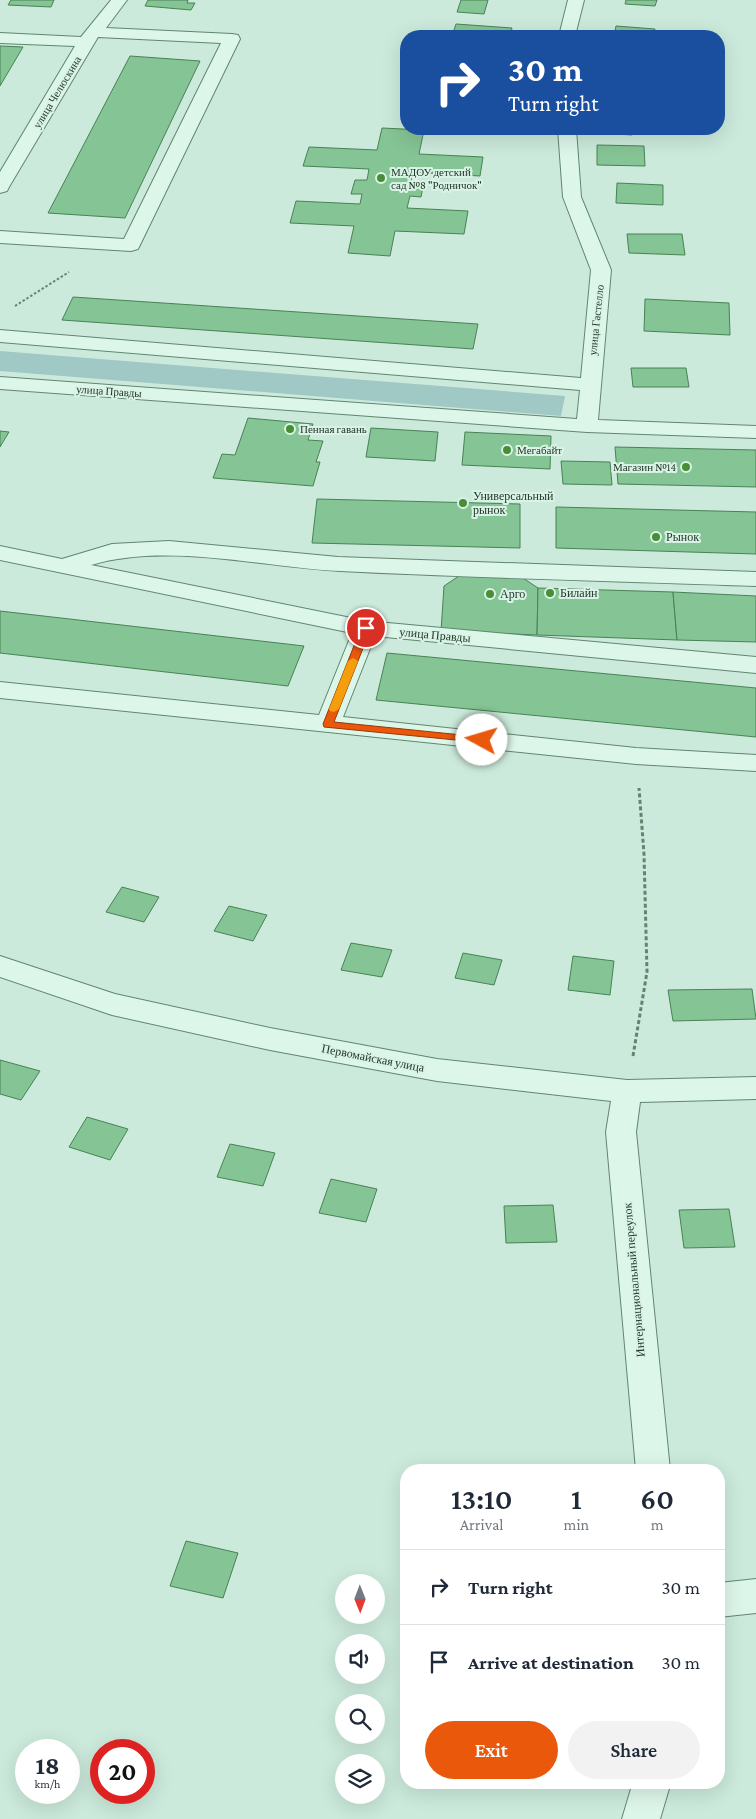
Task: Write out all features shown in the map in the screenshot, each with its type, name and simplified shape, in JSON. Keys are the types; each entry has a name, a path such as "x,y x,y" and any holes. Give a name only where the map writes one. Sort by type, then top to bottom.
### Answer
{"street":[{"name":"улица Челюскина","path":"0,187 90,37 119,0"},
{"path":"568,30 576,0"},
{"path":"0,38 232,39 131,246 0,238"},
{"name":"улица Гастелло","path":"567,135 572,197 601,270 587,426"},
{"path":"0,336 590,385"},
{"name":"улица Правды","path":"0,383 587,426 756,432"},
{"path":"64,566 112,551 169,548 338,564 756,579"},
{"name":"улица Правды","path":"0,553 366,628 756,665"},
{"path":"328,724 366,628"},
{"path":"0,690 636,756 756,763"},
{"name":"Первомайская улица","path":"0,966 112,1004 270,1039 437,1070 628,1091 756,1088"},
{"name":"Интернациональный переулок","path":"628,1091 621,1132 651,1464"},
{"path":"725,1599 756,1596"},
{"path":"641,1819 650,1789"}],"path":[{"path":"11,309 111,244"},
{"path":"628,1091 647,972 644,854 636,756"}],"shaded area":[{"path":"0,351 565,396 561,416 0,371"}],"building":[{"path":"11,0 54,0 51,7 8,5"},
{"path":"148,0 188,0 187,3 195,3 191,10 145,6"},
{"path":"461,0 488,0 484,14 457,12"},
{"path":"626,0 657,0 655,6 625,4"},
{"path":"456,24 512,28 512,30 454,30"},
{"path":"616,26 655,29 655,30 615,30"},
{"path":"0,46 23,47 0,86"},
{"path":"130,56 200,61 125,218 48,213"},
{"path":"382,128 400,129 400,135 423,135 419,154 483,157 480,176 412,172 411,182 424,182 421,197 410,196 407,208 468,211 464,234 395,231 390,256 348,253 354,226 290,223 296,201 360,204 362,194 351,194 355,180 367,180 369,169 303,166 309,147 377,150"},
{"path":"597,145 644,146 645,166 597,165"},
{"path":"617,183 663,185 663,205 616,203"},
{"path":"627,234 682,234 685,255 629,253"},
{"path":"73,297 478,324 473,349 62,320"},
{"path":"645,299 729,303 730,335 644,331"},
{"path":"631,368 686,368 689,387 633,387"},
{"path":"248,418 313,424 308,440 323,441 316,462 320,462 313,486 213,478 222,454 235,455"},
{"path":"371,428 438,432 435,461 366,457"},
{"path":"0,431 9,432 0,447"},
{"name":"Мегабайт","path":"465,432 551,436 550,469 462,465"},
{"name":"Магазин №14","path":"615,447 756,450 756,487 618,484"},
{"path":"561,461 610,462 612,485 563,484"},
{"path":"317,499 520,504 520,548 312,543"},
{"name":"Рынок","path":"556,507 756,512 756,554 556,548"},
{"path":"462,574 520,576 538,588 537,635 441,631 444,586"},
{"path":"538,588 673,592 677,640 537,635"},
{"path":"673,592 756,596 756,642 677,640"},
{"path":"0,611 304,646 288,686 0,653"},
{"path":"387,653 756,688 756,737 376,700"},
{"path":"122,887 159,897 144,922 106,912"},
{"path":"229,906 267,915 253,941 214,931"},
{"path":"351,943 392,950 382,977 341,970"},
{"path":"463,953 502,960 494,985 455,978"},
{"path":"573,956 614,961 610,995 568,990"},
{"path":"752,989 756,1019 673,1021 668,990"},
{"path":"0,1060 40,1071 21,1100 0,1094"},
{"path":"87,1117 128,1129 110,1160 69,1147"},
{"path":"230,1144 275,1153 263,1186 217,1177"},
{"path":"331,1179 377,1189 366,1222 319,1213"},
{"path":"553,1205 557,1242 506,1243 504,1206"},
{"path":"729,1209 735,1247 684,1248 679,1210"},
{"path":"186,1541 238,1553 223,1598 170,1586"}],"slow traffic":[{"path":"334,709 353,661"}],"place":[{"name":"МАДОУ детский сад №8 \"Родничок\"","path":"381,178"},
{"name":"Пенная гавань","path":"290,429"},
{"name":"Мегабайт","path":"507,450"},
{"name":"Магазин №14","path":"686,467"},
{"name":"Универсальный рынок","path":"463,503"},
{"name":"Рынок","path":"656,537"},
{"name":"Билайн","path":"550,593"},
{"name":"Арго","path":"490,594"}],"route":[{"path":"366,628 328,724 482,740"}]}
